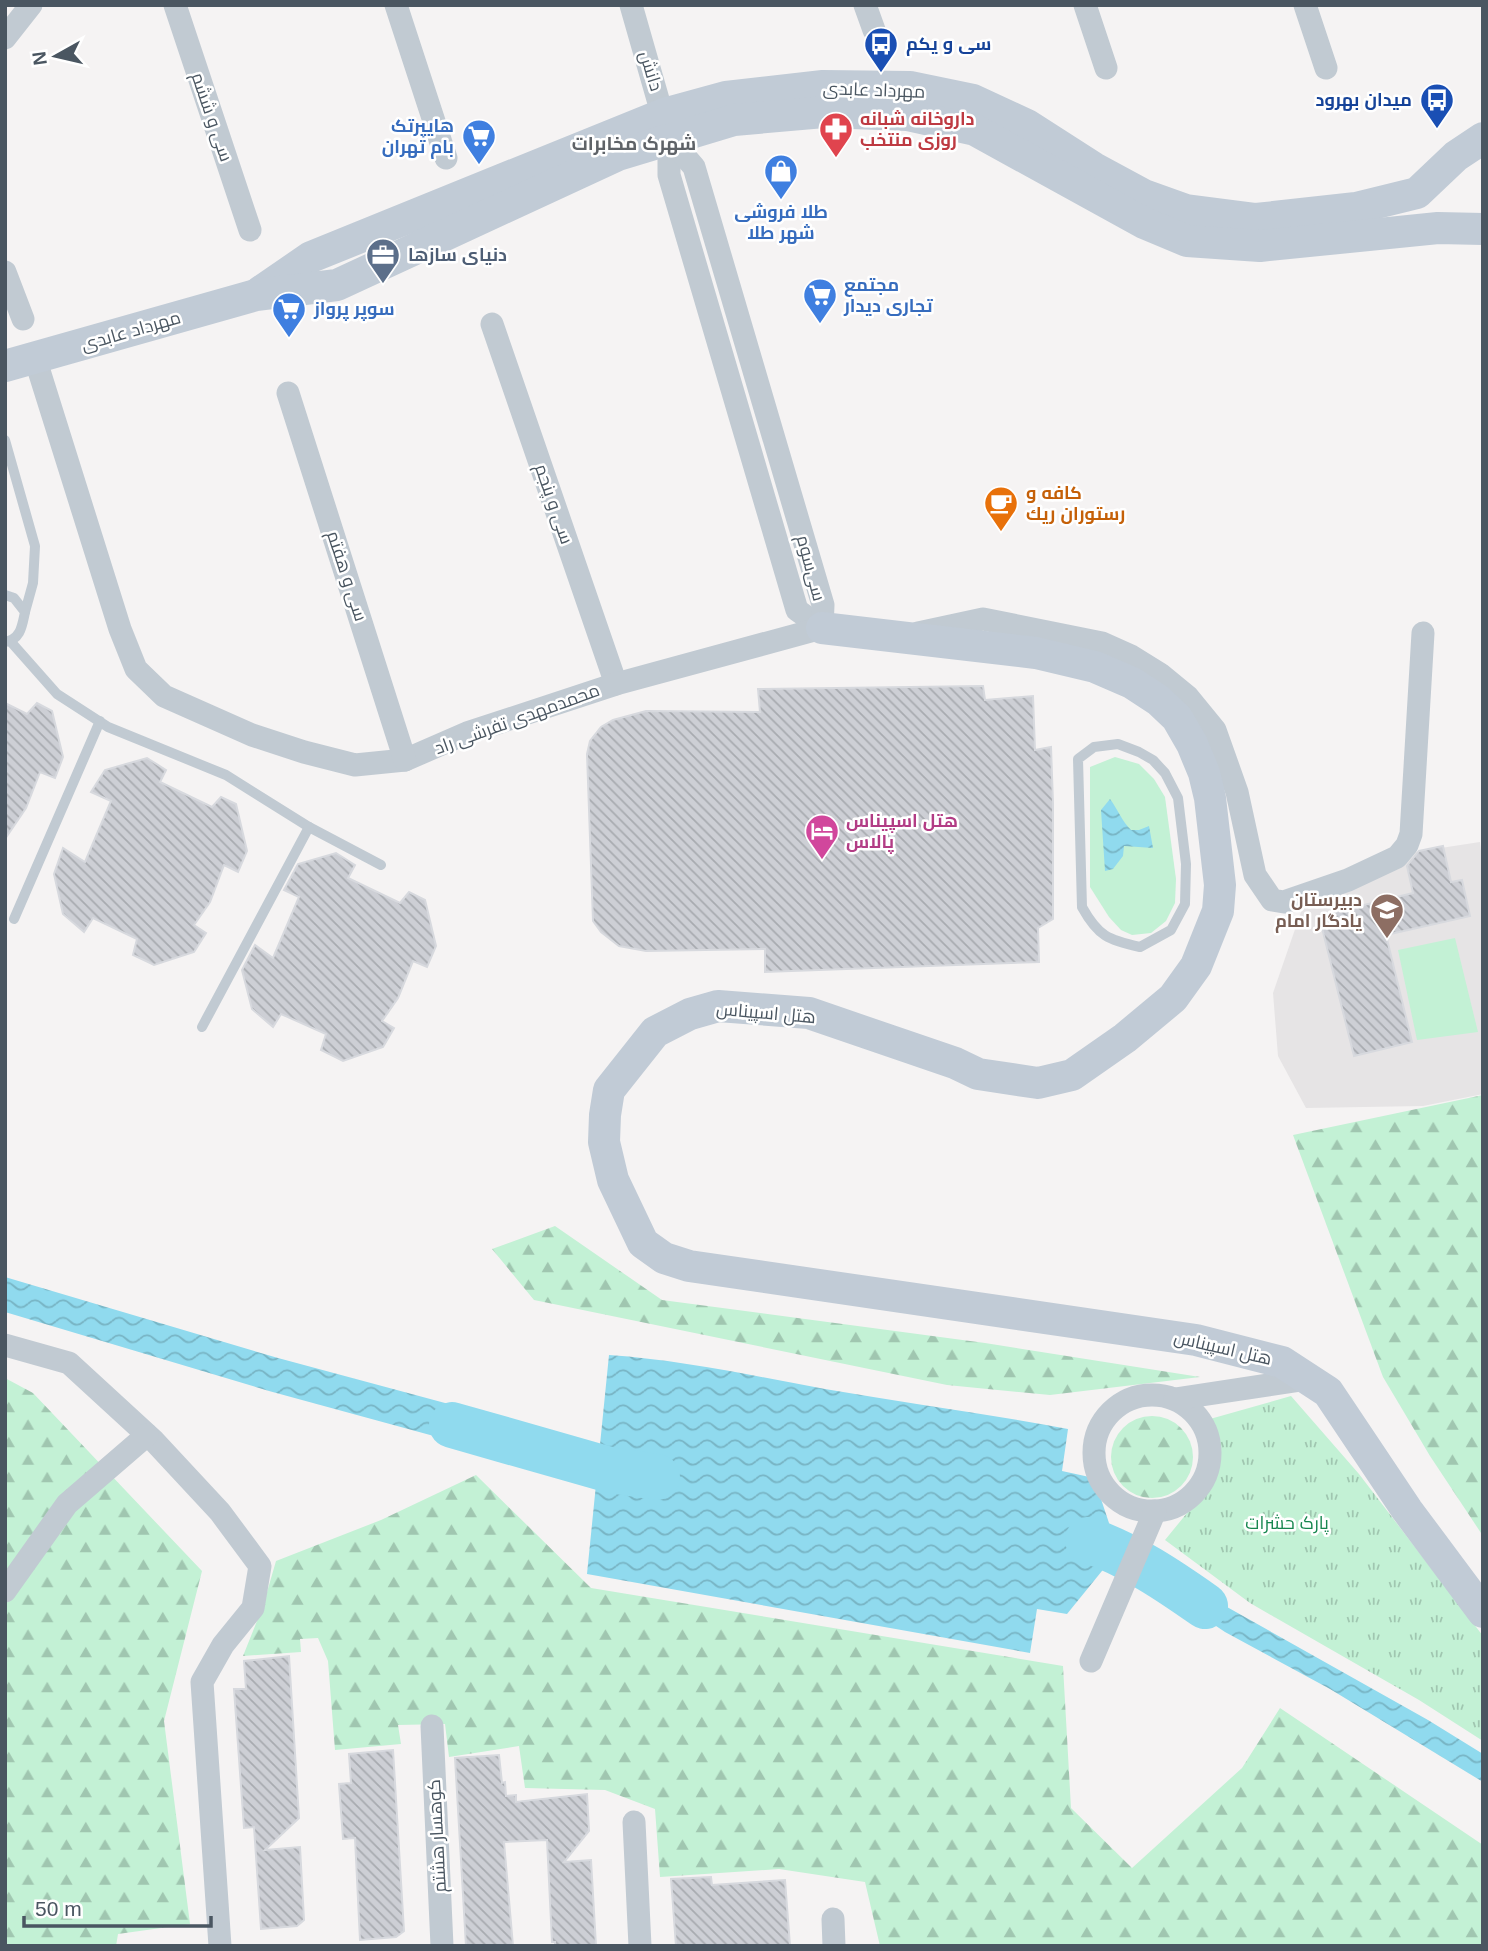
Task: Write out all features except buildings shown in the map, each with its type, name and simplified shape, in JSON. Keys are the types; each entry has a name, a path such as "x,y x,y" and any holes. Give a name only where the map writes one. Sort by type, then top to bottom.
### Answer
{"street":[{"path":"5,38 31,5"},
{"name":"سی و ششم","path":"175,5 250,230"},
{"path":"396,5 446,158"},
{"name":"دانش","path":"631,5 666,126"},
{"path":"866,5 874,30"},
{"path":"1085,5 1106,68"},
{"path":"1305,5 1326,68"},
{"name":"مهرداد عابدی","path":"20,362 256,295 337,285 618,155 666,126 726,97 823,86 910,87 973,100 1027,125 1094,168 1144,195 1186,210 1256,219 1356,208 1417,193 1456,156 1483,138"},
{"name":"مهرداد عابدی","path":"666,126 824,112 908,115 975,130 1144,223 1187,241 1259,246 1438,228 1483,229"},
{"name":"سی‌سوم","path":"666,126 694,167 823,605 822,628"},
{"path":"5,272 23,319"},
{"name":"سی و پنجم","path":"492,324 616,684"},
{"name":"محمدمهدی تفرشی راد","path":"20,362 136,669 164,696 252,735 355,765 405,760 467,733 616,684 822,628"},
{"name":"سی و هفتم","path":"288,393 405,760"},
{"path":"905,636 982,619 1102,643 1131,656 1160,674 1188,696 1215,730 1237,792 1255,875 1272,900 1284,902 1348,880 1397,857 1407,845 1411,834 1423,633"},
{"name":"هتل اسپیناس","path":"822,628 1037,653 1095,667 1132,683 1158,700 1177,718 1204,773 1195,801 1202,864 1220,885 1218,911 1196,966 1173,998 1125,1038 1072,1075 1038,1083 978,1074 955,1063 808,1013 718,1006 690,1014 655,1032 609,1090 605,1115 604,1142 613,1180 643,1243 664,1258 689,1266 1196,1340 1282,1362 1328,1392 1407,1510 1483,1612"},
{"path":"5,1345 69,1363 147,1435 220,1512 260,1566 253,1608 223,1645 202,1682 220,1946"},
{"path":"1175,1399 1308,1379"},
{"path":"1157,1394 1175,1399 1191,1409 1203,1424 1209,1443 1209,1462 1203,1481 1191,1496 1174,1506 1155,1511 1135,1508 1119,1500 1105,1487 1097,1470 1094,1451 1098,1433 1107,1416 1121,1404 1138,1396 1157,1394"},
{"path":"5,1591 67,1504 147,1435"},
{"path":"1091,1661 1155,1511"},
{"name":"کوهسار هشتم","path":"432,1726 442,1946"},
{"path":"634,1822 640,1946"},
{"path":"833,1919 834,1946"}],"lane":[{"path":"5,440 35,546 33,583 20,634 8,642 57,694 100,722 226,775 309,827 381,865"},
{"path":"5,595 15,598 25,612"},
{"path":"14,919 100,722"},
{"path":"1195,801 1153,760 1118,744 1094,747 1078,759 1082,907 1093,927 1114,942 1140,947 1171,930 1202,864"},
{"path":"202,1027 309,827"}],"shaded area":[{"name":"دبیرستان یادگار امام","path":"1480,842 1483,869 1483,1094 1423,1106 1306,1108 1278,1056 1273,993 1310,886 1389,856"}],"green space":[{"path":"1115,757 1139,764 1154,779 1165,797 1176,879 1175,903 1166,921 1151,933 1132,935 1121,930 1109,917 1090,887 1090,767"},
{"path":"1455,938 1478,1032 1417,1040 1398,950"},
{"path":"1483,1095 1483,1536 1430,1456 1383,1377 1293,1135"},
{"path":"555,1226 662,1300 985,1343 1200,1377 1050,1395 947,1385 534,1300 492,1249"},
{"path":"5,1378 33,1393 202,1571 164,1721 190,1924 118,1934 116,1946 5,1946"},
{"name":"پارک حشرات","path":"1291,1396 1359,1474 1483,1636 1483,1741 1419,1700 1250,1603 1165,1540 1205,1491 1219,1462 1210,1419"},
{"path":"1152,1416 1168,1419 1181,1428 1190,1441 1193,1457 1190,1473 1181,1486 1168,1495 1152,1498 1136,1495 1123,1486 1114,1473 1111,1457 1114,1441 1123,1428 1136,1419"},
{"path":"476,1475 591,1588 1063,1666 1071,1808 1132,1868 1242,1768 1280,1708 1483,1845 1483,1946 880,1946 865,1882 779,1869 660,1877 655,1809 605,1790 525,1788 519,1746 449,1757 445,1724 398,1725 401,1744 335,1750 328,1661 318,1638 300,1639 301,1652 243,1656 263,1606 276,1561 381,1520"}],"water":[{"path":"1110,799 1131,830 1149,826 1153,848 1124,846 1123,856 1113,869 1105,871 1101,810"},
{"path":"5,1277 278,1358 516,1422 507,1456 269,1391 5,1312"},
{"path":"609,1355 691,1365 1068,1429 1062,1471 1094,1478 1114,1538 1130,1542 1124,1570 1106,1566 1067,1614 1037,1609 1030,1653 587,1574"},
{"path":"1162,1559 1211,1598 1428,1720 1483,1754 1483,1782 1330,1689 1225,1632 1149,1581"}],"waterway":[{"path":"452,1425 610,1470 657,1477"},
{"path":"1088,1540 1134,1561 1205,1606"}],"place":[{"name":"سی و یکم","path":"881,74"},
{"name":"میدان بهرود","path":"1437,130"},
{"name":"داروخانه شبانه روزی منتخب","path":"836,159"},
{"name":"هایپرتک بام تهران","path":"479,166"},
{"name":"طلا فروشی شهر طلا","path":"781,201"},
{"name":"دنیای سازها","path":"383,285"},
{"name":"مجتمع تجاری دیدار","path":"820,325"},
{"name":"سوپر پرواز","path":"289,339"},
{"name":"كافه و رستوران ريك","path":"1001,533"},
{"name":"هتل اسپیناس پالاس","path":"822,861"},
{"name":"دبیرستان یادگار امام","path":"1387,940"}],"district":[{"name":"شهرک مخابرات","path":"634,143"}]}
